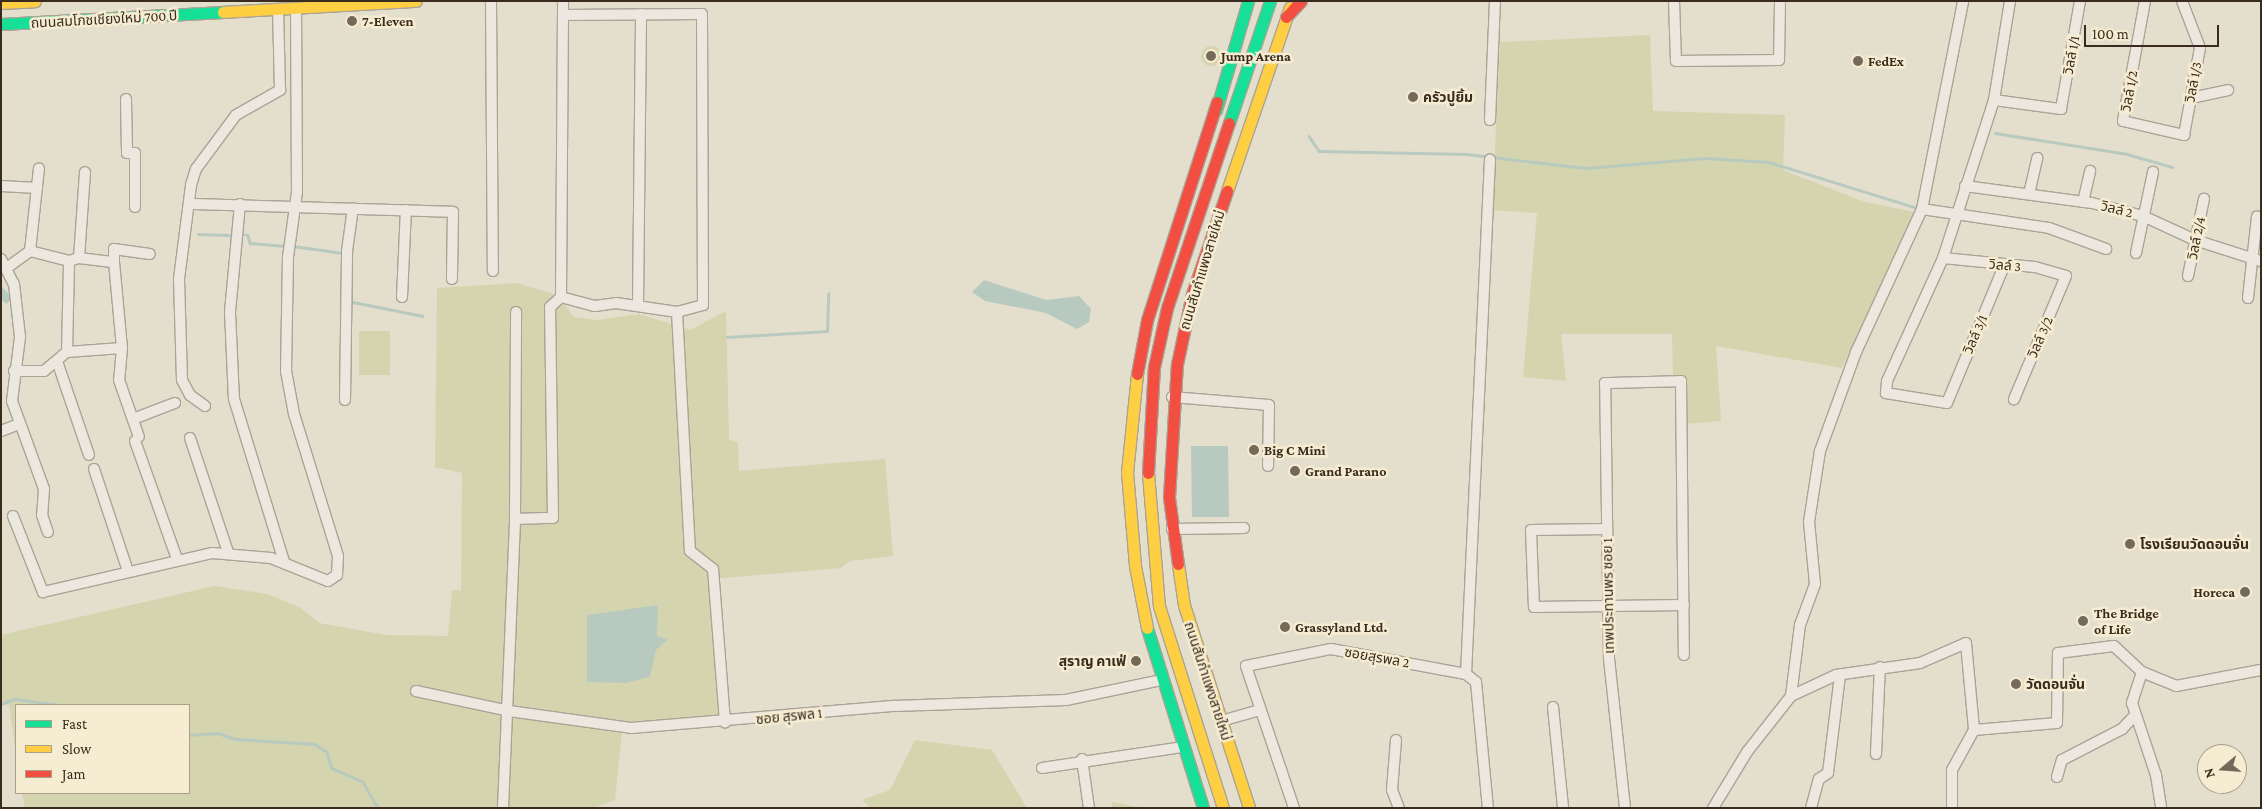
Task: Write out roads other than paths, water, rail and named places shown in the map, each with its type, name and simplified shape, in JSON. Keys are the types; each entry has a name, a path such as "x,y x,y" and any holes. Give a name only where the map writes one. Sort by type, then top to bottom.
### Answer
{"main road":[{"name":"ถนนสมโภชเชียงใหม่ 700 ปี","path":"1,3 35,1"},
{"name":"ถนนสมโภชเชียงใหม่ 700 ปี","path":"1,24 416,1"},
{"path":"1203,808 1161,675 1139,593 1129,508 1129,436 1141,347 1248,1"},
{"name":"ถนนสันกำแพงสายใหม่","path":"1221,808 1168,640 1152,562 1147,432 1154,367 1167,308 1270,1"},
{"name":"ถนนสันกำแพงสายใหม่","path":"1249,808 1184,605 1172,529 1172,397 1192,294 1291,1"},
{"path":"1286,17 1301,1"},
{"path":"1206,188 1218,102"},
{"path":"1141,347 1167,308"},
{"path":"1129,508 1152,562"},
{"path":"1161,675 1168,640"}],"street":[{"path":"491,1 493,271"},
{"path":"515,519 552,518 550,307 560,297 563,1"},
{"path":"1490,120 1494,1"},
{"path":"1674,1 1676,61 1779,60 1780,1"},
{"path":"1791,696 1800,625 1815,584 1809,522 1820,450 1856,352 1922,209 1963,1"},
{"path":"1943,258 1994,100 2010,1"},
{"name":"วิลล์ 1/1","path":"1994,100 2061,109 2080,1"},
{"name":"วิลล์ 1/2","path":"2145,1 2123,121 2184,135"},
{"name":"วิลล์ 1/3","path":"2182,1 2200,48 2184,135"},
{"path":"13,516 43,592 177,559 228,552 284,562 328,581 335,578 338,566 288,385 289,250 296,206 296,8"},
{"path":"205,406 190,395 182,380 179,279 196,169 211,146 236,115 280,90 278,9"},
{"path":"638,305 641,14"},
{"path":"560,297 595,306 638,305 677,312 703,305 702,14 563,15"},
{"path":"2190,98 2228,90"},
{"path":"126,99 127,153 135,153 135,207"},
{"path":"2029,194 2037,158"},
{"path":"1466,674 1490,160"},
{"path":"30,251 38,168"},
{"path":"2083,202 2090,170"},
{"path":"79,258 85,172"},
{"path":"2136,253 2153,172"},
{"path":"1,186 37,188"},
{"name":"วิลล์ 2","path":"1965,186 2083,202 2143,216 2195,240 2256,259"},
{"name":"วิลล์ 2/4","path":"2188,276 2204,199"},
{"path":"191,204 453,212 452,279"},
{"path":"240,204 230,312 235,402 284,562"},
{"path":"345,400 347,299 353,208"},
{"path":"1922,209 2049,228 2106,249"},
{"path":"402,297 406,210"},
{"path":"2248,298 2256,259 2257,216"},
{"path":"150,254 114,250 122,348 120,380 133,419 137,439 177,559"},
{"path":"48,532 42,515 44,489 12,401 14,371 20,337 5,263 30,251 68,261 79,258 114,262"},
{"name":"วิลล์ 3","path":"1943,258 2004,266 2035,267 2066,276"},
{"name":"วิลล์ 3/1","path":"1943,258 1887,381 1886,393 1946,403 2004,266"},
{"path":"14,371 44,371 58,364 67,352 68,261"},
{"name":"วิลล์ 3/2","path":"2014,398 2066,276"},
{"path":"502,808 510,711 515,519 516,312"},
{"path":"677,312 690,552 714,569 725,723"},
{"path":"67,352 122,348"},
{"path":"58,364 89,456"},
{"name":"เทพประทานพร ซอย 1","path":"1625,808 1607,606 1605,383 1681,381 1684,605"},
{"path":"1172,397 1270,405 1268,466"},
{"path":"133,419 175,403"},
{"path":"1,431 19,424"},
{"path":"190,438 228,552"},
{"path":"94,469 128,571"},
{"path":"1172,529 1244,528"},
{"path":"1607,529 1531,530 1534,607 1684,605 1684,655"},
{"path":"1713,808 1747,752 1791,696 1840,675 1880,667 1920,663 1966,643 1974,730 1952,770 1952,808"},
{"path":"1974,730 2057,723 2058,653 2114,646 2142,672 2176,686 2261,670"},
{"name":"ซอยสุรพล 2","path":"1260,710 1246,666 1331,649 1466,674 1476,682 1488,808"},
{"path":"1876,754 1880,667"},
{"path":"2142,672 2132,703 2156,775 2161,808"},
{"name":"ซอย สุรพล 1","path":"416,691 510,711 631,728 725,723 896,706 1066,700 1161,675"},
{"path":"1811,808 1819,779 1828,773 1840,675"},
{"path":"1554,707 1563,808"},
{"path":"1221,721 1260,710 1294,808"},
{"path":"2057,777 2062,760 2122,728 2135,715"},
{"path":"1396,740 1392,790 1399,808"},
{"path":"1042,768 1082,759 1183,747"},
{"path":"1082,759 1089,808"}],"waterway":[{"path":"1995,133 2127,154 2172,167"},
{"path":"1309,136 1319,151 1467,154 1587,168 1705,158 1769,162 1914,207"},
{"path":"198,234 234,235"},
{"path":"239,235 248,235 250,243 288,246"},
{"path":"293,246 343,253"},
{"path":"727,337 827,331 828,294"},
{"path":"348,301 423,316"},
{"path":"1,704 15,699 53,704"},
{"path":"190,735 218,733 235,739 315,744 327,752 332,768 363,782 378,808"}],"place":[{"name":"7-Eleven","path":"352,21"},
{"name":"Jump Arena","path":"1211,56"},
{"name":"FedEx","path":"1858,61"},
{"name":"ครัวปูยิ้ม","path":"1413,97"},
{"name":"Big C Mini","path":"1254,450"},
{"name":"Grand Parano","path":"1295,471"},
{"name":"โรงเรียนวัดดอนจั่น","path":"2130,544"},
{"name":"Horeca","path":"2245,592"},
{"name":"The Bridge of Life","path":"2083,621"},
{"name":"Grassyland Ltd.","path":"1285,627"},
{"name":"สุราญ คาเฟ่","path":"1136,661"},
{"name":"วัดดอนจั่น","path":"2016,684"}]}
